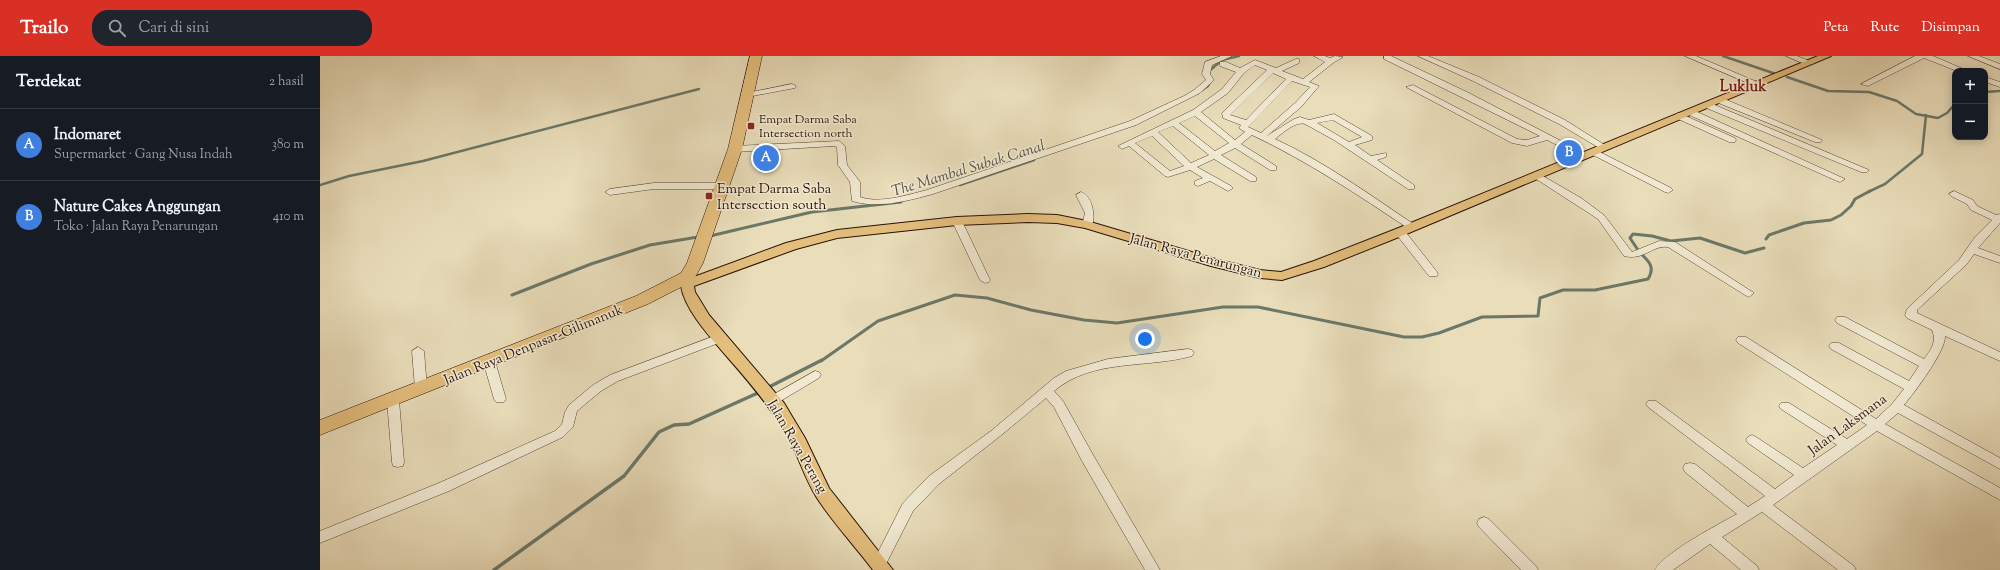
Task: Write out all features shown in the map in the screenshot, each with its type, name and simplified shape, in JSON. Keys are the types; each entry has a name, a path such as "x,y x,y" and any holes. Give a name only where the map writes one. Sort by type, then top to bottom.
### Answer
{"highway":[{"name":"Jalan Raya Denpasar-Gilimanuk","path":"320,428 642,300 683,282 690,274 735,150 746,95 756,56"}],"main road":[{"name":"Jalan Raya Penarungan","path":"683,282 811,239 851,232 957,221 1043,218 1087,225 1216,263 1274,276 1292,274 1405,230 1826,56"},
{"name":"Jalan Raya Perang","path":"683,282 693,301 720,338 772,399 797,437 817,482 849,527 882,567"}],"street":[{"path":"735,150 839,144 841,146 843,165 855,182 855,199 872,201 910,198 1133,123 1144,116 1201,90 1210,80 1206,74 1208,64 1228,56"},
{"path":"1318,56 1330,61"},
{"path":"1422,56 1476,79 1562,122 1576,130 1594,151"},
{"path":"1689,56 1758,84"},
{"path":"1790,56 1810,63"},
{"path":"1865,84 1921,56"},
{"path":"1926,56 1956,68"},
{"path":"1972,56 2000,67"},
{"path":"1304,82 1330,61 1339,57"},
{"path":"1387,57 1464,94 1547,137 1594,151 1668,190"},
{"path":"1296,61 1274,70 1226,113 1226,116 1229,119 1248,127 1289,149 1352,187 1388,212 1405,230 1433,274"},
{"path":"1266,138 1315,88 1313,85 1291,78 1255,62 1241,71 1225,91 1196,112 1126,144 1166,174 1171,174 1236,144 1248,127 1291,78"},
{"path":"1223,64 1241,71"},
{"path":"1988,80 2000,85"},
{"path":"746,95 792,86"},
{"path":"1410,87 1515,141 1527,143 1547,137"},
{"path":"1719,100 1818,140"},
{"path":"1707,105 1864,170"},
{"path":"1196,112 1236,144 1272,168"},
{"path":"1684,114 1732,140"},
{"path":"1684,114 1840,179"},
{"path":"1309,122 1333,116 1369,138 1348,145"},
{"path":"1266,138 1298,120 1309,122 1348,145 1411,187"},
{"path":"1173,122 1214,155 1253,179"},
{"path":"1153,132 1189,166 1228,188"},
{"path":"1369,159 1383,155"},
{"path":"1536,175 1600,217 1611,228 1624,252 1629,255 1635,255 1658,243 1664,242 1671,244 1749,293"},
{"path":"1198,183 1210,178"},
{"path":"610,192 654,186 721,186"},
{"path":"1954,194 1970,202 1974,208 1999,218 1971,249 1963,262 1926,294 1910,311 1911,315 1999,355"},
{"path":"1081,195 1090,211 1090,220 1087,225"},
{"path":"957,221 985,280"},
{"path":"1971,249 2000,260"},
{"path":"1841,320 1926,365"},
{"name":"Jalan Laksmana","path":"1669,568 1710,536 1762,505 1876,425 1897,407 1912,388 1936,352 1941,342 1940,334 1937,328"},
{"path":"320,538 444,487 559,434 568,429 570,424 570,411 603,385 636,369 662,362 720,338"},
{"path":"1742,340 1876,425 2000,495"},
{"path":"1836,346 1912,388"},
{"path":"418,351 421,388"},
{"path":"882,567 908,507 934,480 995,434 1046,390 1070,374 1108,363 1188,353"},
{"path":"489,360 500,399"},
{"path":"772,399 816,375"},
{"path":"1046,390 1059,404 1087,457 1153,570"},
{"path":"393,400 398,462"},
{"path":"1652,404 1775,496"},
{"path":"1785,406 1847,445"},
{"path":"1897,407 2000,464"},
{"path":"1752,440 1803,475"},
{"path":"1690,468 1747,514"},
{"path":"1762,505 1849,570"},
{"path":"1484,523 1531,570"},
{"path":"1710,536 1752,570"}],"waterway":[{"name":"The Mambal Subak Canal","path":"1209,71 1222,60 1239,56"},
{"name":"The Mambal Subak Canal","path":"1723,56 1776,74"},
{"name":"The Mambal Subak Canal","path":"1787,77 1828,91 1869,92 1897,101 1916,114 1926,116"},
{"name":"The Mambal Subak Canal","path":"1198,93 1208,86 1210,82"},
{"path":"320,185 349,176 423,161 699,89"},
{"name":"The Mambal Subak Canal","path":"1988,92 2000,91"},
{"name":"The Mambal Subak Canal","path":"1926,116 1938,118 1947,113 1952,107"},
{"path":"1869,192 1885,184 1922,154 1926,116"},
{"name":"The Mambal Subak Canal","path":"960,185 1034,160"},
{"path":"1766,239 1769,235 1804,223 1831,220 1841,215 1851,206 1855,199 1869,192"},
{"name":"The Mambal Subak Canal","path":"710,236 812,212 901,202"},
{"path":"1638,250 1630,238 1633,234 1652,236 1671,241 1700,238 1745,253 1764,248"},
{"name":"The Mambal Subak Canal","path":"512,295 591,264 650,245 698,237"},
{"path":"821,361 878,321 955,295 987,298 1031,310 1084,320 1117,323 1223,307 1258,307 1404,337 1422,337 1439,333 1482,317 1538,316 1540,298 1563,290 1595,290 1648,279 1651,268 1647,260 1641,254"},
{"path":"767,388 822,360"},
{"path":"494,570 624,476 659,432 674,425 689,424 760,392"}],"place":[{"name":"Empat Darma Saba Intersection north","path":"751,126"},
{"name":"Nature Cakes Anggungan","path":"1569,153"},
{"name":"Indomaret","path":"766,158"},
{"name":"Empat Darma Saba Intersection south","path":"709,196"}],"district":[{"name":"Lukluk","path":"1743,86"}]}
